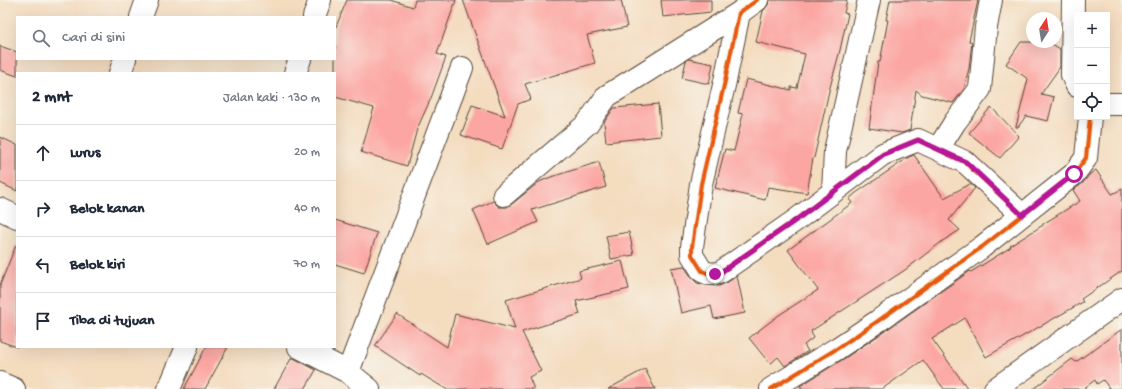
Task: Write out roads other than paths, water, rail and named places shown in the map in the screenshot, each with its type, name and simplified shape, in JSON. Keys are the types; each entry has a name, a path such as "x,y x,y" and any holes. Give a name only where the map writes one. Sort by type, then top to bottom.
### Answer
{"street":[{"path":"141,16 147,0"},
{"path":"314,16 320,0"},
{"path":"504,195 587,124 607,96 739,13 757,0"},
{"path":"832,192 835,151 868,0"},
{"path":"938,149 955,122 980,89 986,27 991,0"},
{"path":"1073,0 1072,75 1076,84"},
{"path":"739,13 726,81 701,184 693,236 692,255 702,271 715,274 721,272 796,220 884,154 918,140 966,162 1022,215"},
{"path":"120,72 125,60"},
{"path":"295,72 300,60"},
{"path":"348,372 462,68"},
{"path":"1110,104 1122,104"},
{"path":"771,389 838,348 878,321 982,247 1074,174 1086,158 1090,120"},
{"path":"0,209 16,217"},
{"path":"995,389 1122,299"},
{"path":"169,389 187,348"},
{"path":"301,348 348,372 369,389"},
{"path":"0,383 14,389"}]}
